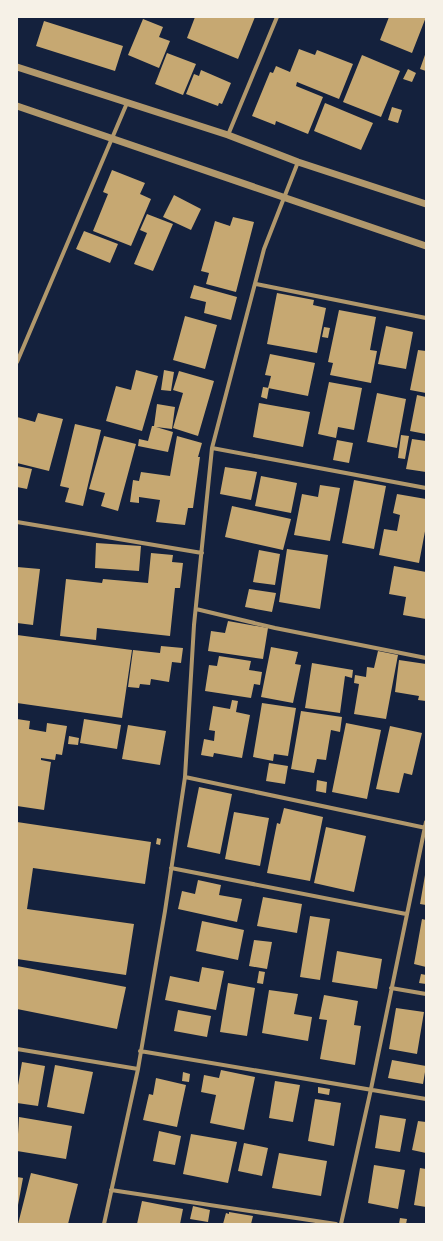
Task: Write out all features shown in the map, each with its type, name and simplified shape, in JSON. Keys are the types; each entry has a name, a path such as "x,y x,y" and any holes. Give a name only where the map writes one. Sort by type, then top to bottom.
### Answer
{"street":[{"path":"228,135 277,17"},
{"path":"17,67 228,135 298,162 426,204"},
{"path":"17,362 127,103"},
{"path":"17,106 426,246"},
{"path":"104,1224 138,1069 185,777 196,609 212,448 216,427 256,284 264,249 298,162"},
{"path":"256,284 426,318"},
{"path":"212,448 426,488"},
{"path":"17,522 202,553"},
{"path":"196,609 275,628 426,658"},
{"path":"185,777 425,828"},
{"path":"341,1224 371,1089 426,822"},
{"path":"171,868 406,914"},
{"path":"391,988 426,994"},
{"path":"17,1049 138,1069"},
{"path":"140,1051 371,1089 426,1100"},
{"path":"111,1190 336,1224"}],"building":[{"path":"195,17 255,17 238,59 187,38"},
{"path":"389,17 426,17 412,53 380,40"},
{"path":"143,19 163,27 159,37 170,41 159,68 128,55"},
{"path":"44,21 123,46 115,71 36,46"},
{"path":"299,49 315,55 317,50 353,64 339,99 297,82 296,86 323,97 308,134 276,121 275,125 252,116 270,72 273,73 276,66 290,72"},
{"path":"426,52 426,71 420,69"},
{"path":"167,53 196,64 183,95 155,84"},
{"path":"362,55 400,71 381,117 343,102"},
{"path":"408,69 416,73 412,82 403,79"},
{"path":"201,70 231,83 222,104 219,103 218,106 186,94 194,74 199,76"},
{"path":"325,103 373,123 361,150 314,131"},
{"path":"392,107 402,110 398,123 388,120"},
{"path":"112,170 145,183 140,194 151,199 131,246 93,231 108,194 103,192"},
{"path":"174,195 201,209 191,230 163,217"},
{"path":"147,214 173,224 153,271 134,264 147,233 140,230"},
{"path":"233,217 254,222 236,292 206,284 209,273 201,271 215,221 230,226"},
{"path":"84,231 118,244 110,263 76,249"},
{"path":"194,285 237,297 231,320 204,313 206,302 190,298"},
{"path":"277,293 314,300 313,305 326,308 317,353 267,344"},
{"path":"339,310 376,317 370,350 377,351 371,383 330,375 333,363 328,362"},
{"path":"185,316 217,325 205,369 173,360"},
{"path":"386,326 413,332 406,369 378,364"},
{"path":"324,327 330,328 328,338 322,337"},
{"path":"418,350 426,351 426,393 410,390"},
{"path":"270,354 315,363 308,396 268,388 271,376 265,375"},
{"path":"136,370 158,376 142,431 106,421 116,386 131,390"},
{"path":"164,370 174,372 171,391 161,390"},
{"path":"179,371 214,381 198,436 173,428 183,393 173,390"},
{"path":"329,382 362,388 354,430 338,427 336,438 318,434"},
{"path":"263,387 269,388 267,399 261,397"},
{"path":"377,393 406,399 397,448 367,442"},
{"path":"417,395 426,397 426,434 410,431"},
{"path":"259,403 310,412 303,447 253,437"},
{"path":"157,404 175,407 172,429 156,427 173,432 168,452 138,446 139,439 148,441 152,426 154,426"},
{"path":"38,413 63,419 49,471 17,463 17,417 35,422"},
{"path":"75,424 101,430 83,506 65,502 69,488 60,486"},
{"path":"401,435 409,436 405,459 398,458"},
{"path":"104,436 136,444 118,511 101,506 105,493 89,489"},
{"path":"177,436 202,443 198,457 200,457 193,508 188,508 185,525 156,522 160,500 139,497 139,503 130,502 133,480 139,481 141,472 170,476"},
{"path":"412,439 426,441 426,472 406,469"},
{"path":"337,440 353,443 349,463 333,460"},
{"path":"17,466 32,469 27,489 17,487"},
{"path":"225,467 257,472 251,500 220,494"},
{"path":"261,476 297,483 291,513 255,506"},
{"path":"354,480 386,486 374,549 342,543"},
{"path":"320,485 340,488 330,541 294,535 302,494 318,497"},
{"path":"397,494 426,499 426,526 419,563 379,555 384,529 397,531 400,515 393,513"},
{"path":"232,506 291,519 283,550 225,537"},
{"path":"96,543 141,546 139,571 95,568"},
{"path":"287,549 328,555 320,609 279,602"},
{"path":"259,550 280,554 275,585 253,582"},
{"path":"151,553 173,555 172,562 183,563 180,588 175,588 170,636 97,628 96,640 60,636 66,579 102,583 103,579 148,583"},
{"path":"394,566 426,572 426,619 403,615 406,597 389,594"},
{"path":"17,567 40,569 33,625 17,623"},
{"path":"249,589 276,593 272,612 245,607"},
{"path":"228,621 268,628 263,659 208,651 211,631 225,633"},
{"path":"17,635 132,650 122,718 17,703"},
{"path":"161,646 183,648 181,663 172,662 169,682 151,679 150,685 140,684 139,688 128,687 133,650 160,653"},
{"path":"271,647 298,652 295,664 301,665 293,703 261,697"},
{"path":"378,651 398,655 386,719 354,714 359,684 354,683 355,675 366,677 367,667 374,668"},
{"path":"219,656 251,661 249,670 262,672 260,685 254,684 251,698 205,691 209,665 217,666"},
{"path":"399,660 426,664 426,701 418,700 419,696 395,692"},
{"path":"312,663 353,670 352,678 345,676 340,713 305,708"},
{"path":"232,700 238,701 236,712 250,715 242,758 214,753 213,757 201,755 204,739 214,741 215,731 209,730 213,706 230,709"},
{"path":"262,703 296,708 288,756 274,754 273,761 253,757"},
{"path":"301,711 342,717 340,732 331,730 326,760 317,759 314,773 291,769"},
{"path":"17,719 30,721 29,729 46,732 47,723 67,726 62,755 56,754 55,760 41,758 41,760 51,762 44,810 17,806"},
{"path":"84,719 121,725 117,749 80,743"},
{"path":"346,723 381,730 367,799 332,792"},
{"path":"128,725 166,731 160,765 122,759"},
{"path":"390,726 422,733 412,775 404,773 399,793 376,789"},
{"path":"69,736 79,738 78,745 68,744"},
{"path":"269,763 288,766 285,784 266,781"},
{"path":"317,780 327,782 326,793 316,791"},
{"path":"199,787 232,794 220,854 187,847"},
{"path":"284,808 323,817 310,881 267,873 277,823 280,824"},
{"path":"234,812 269,818 260,866 225,859"},
{"path":"17,822 151,842 145,884 33,868 27,909 134,924 126,975 17,959"},
{"path":"326,827 366,836 354,892 314,883"},
{"path":"157,838 161,839 160,845 156,844"},
{"path":"426,875 426,905 420,904"},
{"path":"198,880 221,885 219,895 242,899 237,922 178,909 182,891 195,894"},
{"path":"263,897 302,904 297,933 257,926"},
{"path":"310,916 330,919 320,980 300,977"},
{"path":"422,919 426,920 426,967 414,964"},
{"path":"202,921 244,930 238,960 196,951"},
{"path":"254,940 272,942 267,969 249,966"},
{"path":"337,951 382,959 377,989 332,982"},
{"path":"17,966 126,987 117,1029 17,1009"},
{"path":"202,967 224,971 216,1010 165,1000 170,976 199,982"},
{"path":"259,971 265,972 263,984 257,983"},
{"path":"421,974 426,975 426,984 419,983"},
{"path":"228,983 255,988 247,1036 220,1032"},
{"path":"269,990 298,994 294,1014 312,1017 308,1041 262,1033"},
{"path":"324,995 358,1001 354,1025 361,1026 355,1065 320,1059 327,1020 319,1019"},
{"path":"396,1008 424,1012 417,1054 389,1049"},
{"path":"178,1010 211,1016 207,1037 174,1031"},
{"path":"392,1060 426,1066 423,1084 388,1078"},
{"path":"22,1062 45,1066 38,1106 17,1103 17,1091"},
{"path":"55,1065 93,1072 84,1114 47,1107"},
{"path":"221,1070 255,1077 244,1130 210,1123 216,1095 201,1092 204,1075 219,1078"},
{"path":"183,1072 190,1074 189,1082 182,1081"},
{"path":"156,1078 186,1085 177,1127 143,1120 149,1094 153,1095"},
{"path":"275,1081 300,1085 293,1122 269,1118"},
{"path":"318,1087 330,1089 329,1095 318,1093"},
{"path":"315,1099 341,1103 334,1146 308,1141"},
{"path":"380,1115 406,1119 400,1152 375,1148"},
{"path":"19,1117 72,1126 66,1159 17,1151"},
{"path":"418,1121 426,1122 426,1153 412,1150"},
{"path":"159,1131 181,1136 175,1165 153,1161"},
{"path":"191,1134 237,1142 228,1183 183,1174"},
{"path":"244,1143 268,1148 262,1176 238,1171"},
{"path":"279,1153 327,1161 321,1196 272,1188"},
{"path":"374,1165 405,1170 398,1209 368,1203"},
{"path":"420,1168 426,1169 426,1207 414,1205"},
{"path":"31,1173 78,1184 68,1224 18,1224"},
{"path":"17,1177 23,1178 18,1205 17,1205"},
{"path":"142,1201 183,1209 180,1224 137,1224"},
{"path":"193,1206 210,1210 208,1222 190,1219"},
{"path":"229,1212 253,1216 251,1224 223,1224 226,1213 229,1214"},
{"path":"400,1218 407,1219 406,1224 399,1224"}]}
